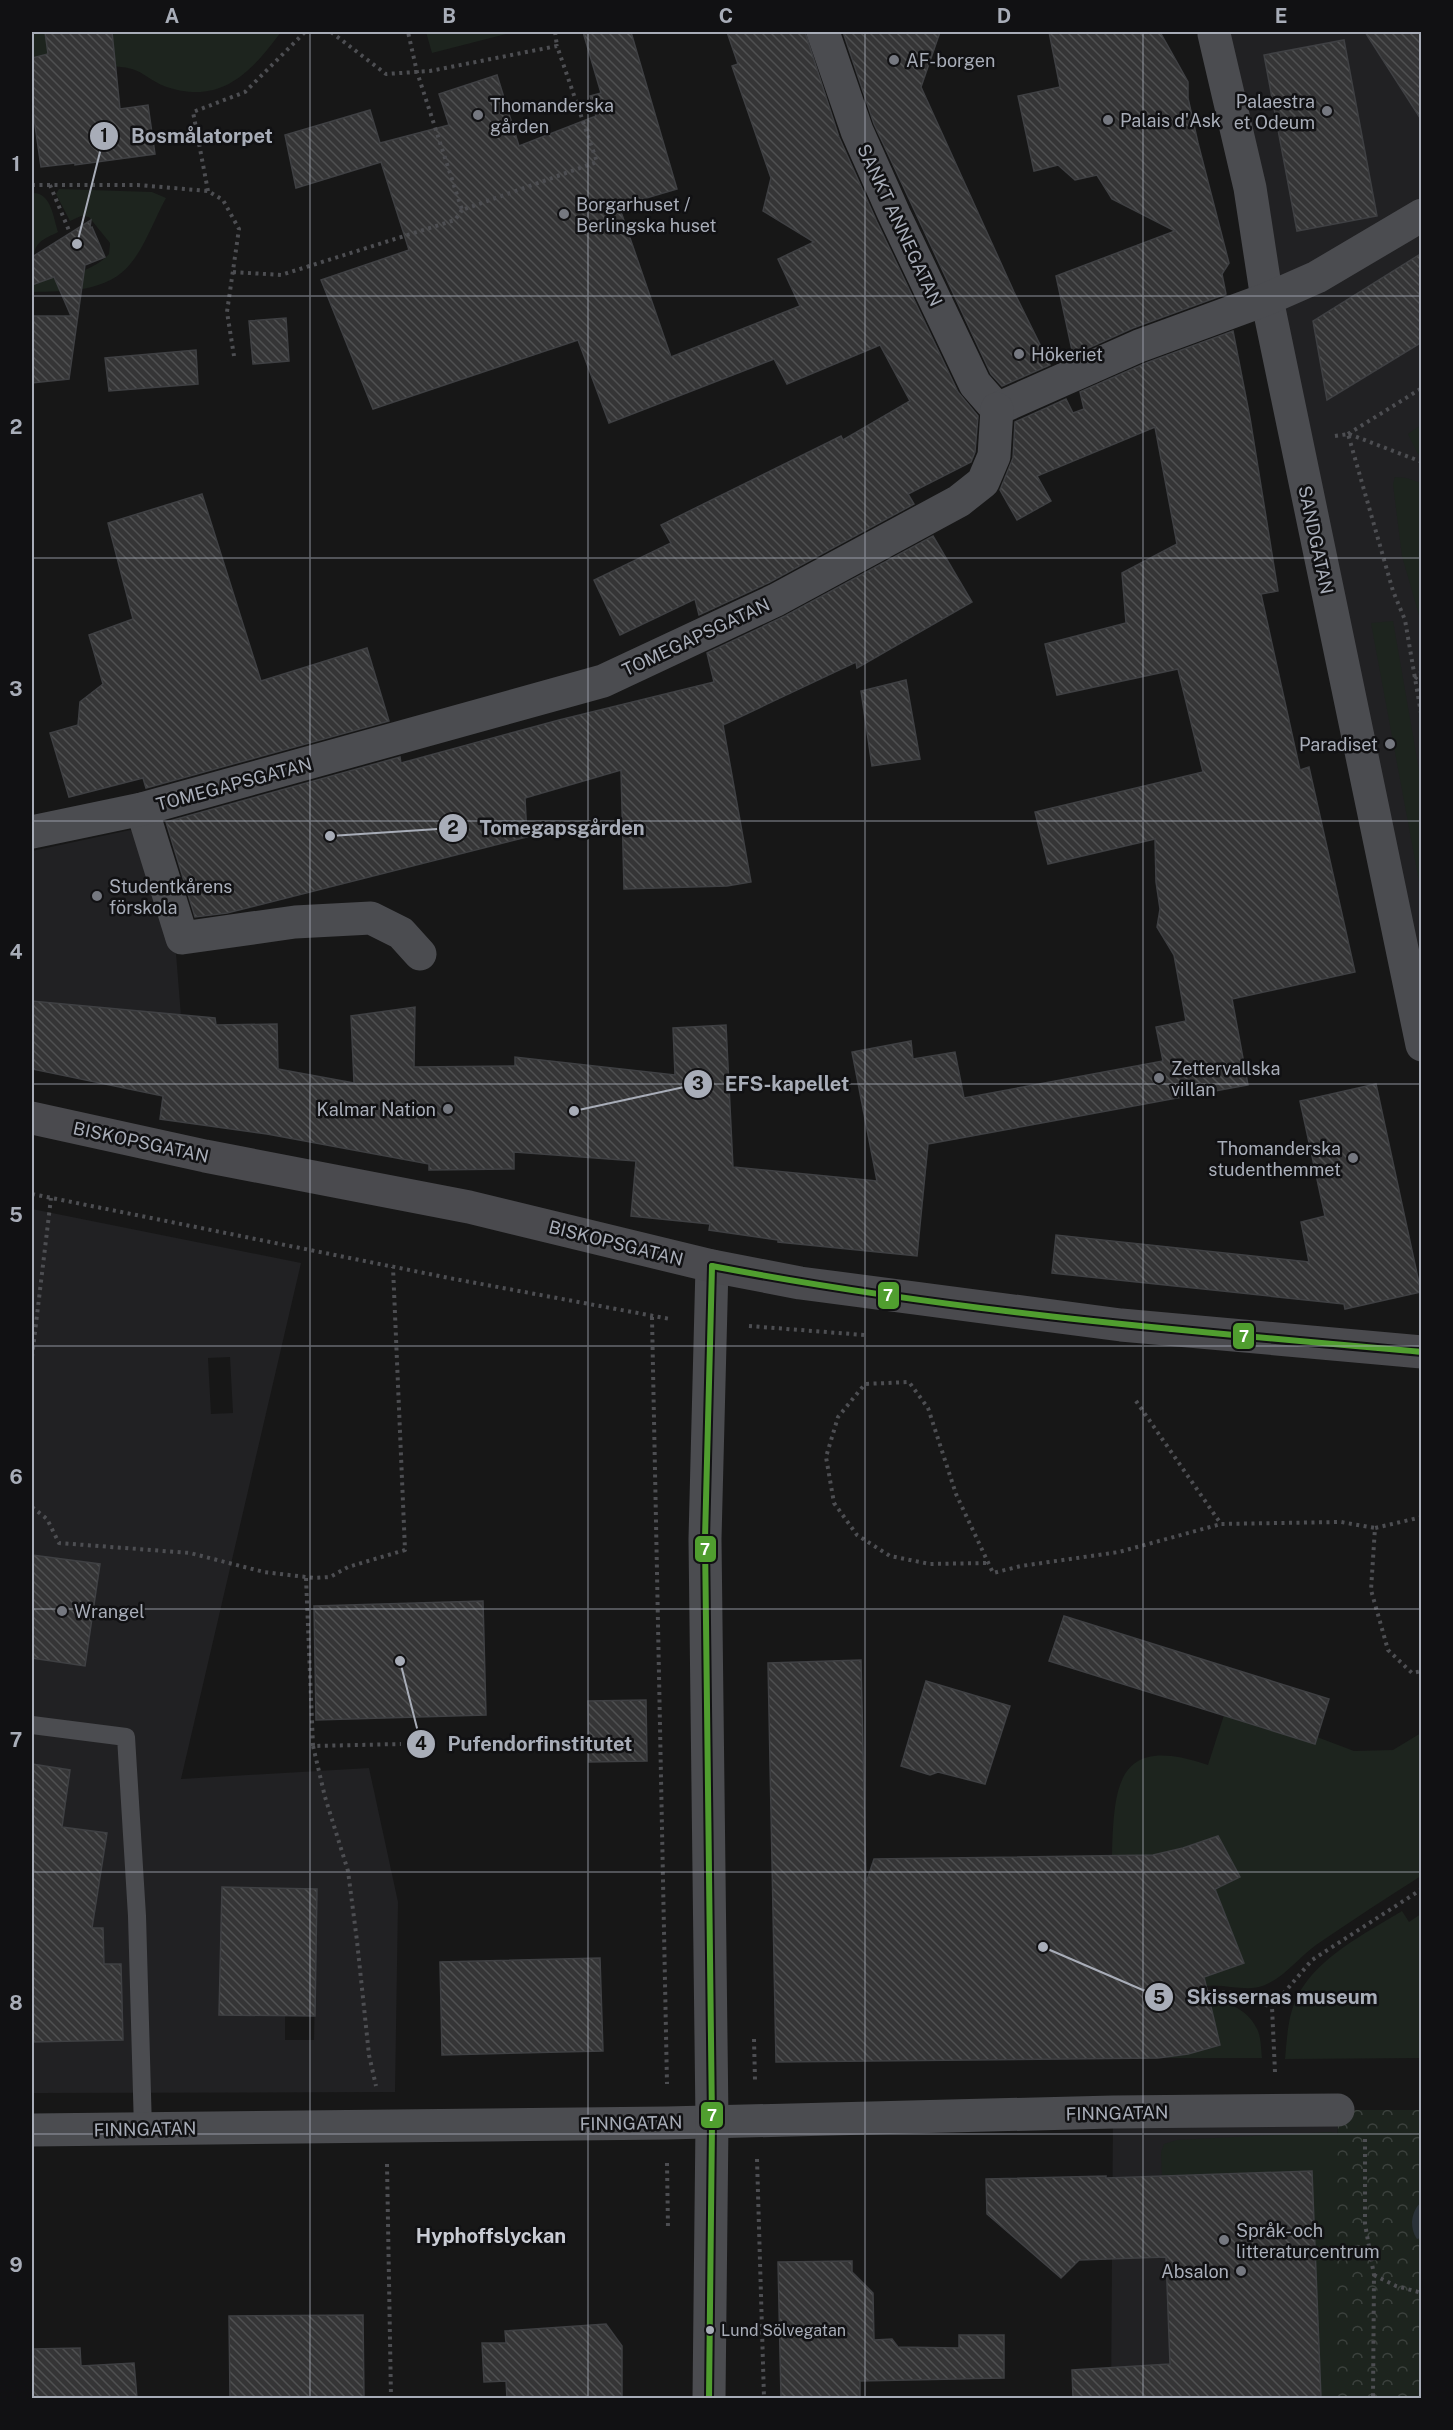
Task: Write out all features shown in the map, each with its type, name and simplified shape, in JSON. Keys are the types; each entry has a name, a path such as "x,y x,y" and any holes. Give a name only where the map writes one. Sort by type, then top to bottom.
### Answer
{"street":[{"name":"SANKT ANNEGATAN","path":"823,32 857,131 894,214 975,384 997,409"},
{"name":"SANDGATAN","path":"1214,34 1250,188 1267,299 1422,1045"},
{"path":"997,409 1139,346 1317,278 1422,214"},
{"name":"TOMEGAPSGATAN","path":"32,832 141,809 603,681 776,600 959,501 983,482 994,456 997,409"},
{"path":"141,809 182,938 295,922 371,918 401,933 420,954"},
{"name":"BISKOPSGATAN","path":"32,1118 205,1156 469,1207 712,1266 800,1283 1121,1325 1422,1352"},
{"path":"709,2398 712,2122 705,1539 712,1266"},
{"name":"FINNGATAN","path":"32,2130 667,2123 1338,2110"}],"lane":[{"path":"32,1725 126,1737 137,1916 143,2129"}],"path":[{"path":"208,191 193,112 245,92 305,32"},
{"path":"331,32 386,74 417,72 557,46"},
{"path":"408,32 417,72 462,210"},
{"path":"233,272 281,275 455,220 462,210 597,162 557,46 556,32"},
{"path":"32,184 138,185 208,191 224,200 239,229 227,312 234,356"},
{"path":"50,184 70,233"},
{"path":"1296,442 1348,434 1422,388"},
{"path":"1348,434 1422,462"},
{"path":"1348,434 1393,591 1405,620 1422,719"},
{"path":"1415,679 1422,670"},
{"path":"32,1194 652,1317 668,2235"},
{"path":"32,1357 51,1198"},
{"path":"32,1507 47,1519 59,1543 190,1552 264,1572 306,1578 330,1576 348,1567 405,1550 393,1267"},
{"path":"987,1563 930,1564 890,1556 857,1535 834,1503 826,1457 838,1417 865,1384 909,1382 928,1408 956,1494 993,1573 1021,1566 1119,1552 1221,1524 1341,1522 1375,1528 1422,1517"},
{"path":"1136,1401 1221,1524"},
{"path":"1375,1528 1371,1590 1388,1650 1412,1673 1422,1671"},
{"path":"306,1578 313,1746 325,1797 348,1871 369,2055 386,2126 391,2398"},
{"path":"313,1746 400,1744"},
{"path":"1277,2110 1272,2007 1312,1960 1422,1889"},
{"path":"1207,1992 1233,1994 1272,2007"},
{"path":"1338,2110 1365,2137 1365,2224 1374,2275 1373,2398"},
{"path":"1374,2275 1396,2286 1422,2293"}],"shaded area":[{"path":"1213,32 1421,32 1421,253 1313,321 1328,400 1421,342 1421,1045"},
{"name":"Studentkårens förskola","path":"130,830 146,836 175,941 181,1016 32,1001 32,851"},
{"path":"32,1209 301,1263 181,1779 369,1768 398,1902 395,2092 32,2093 32,2042 123,2040 121,1964 104,1964 103,1928 58,1928 57,1914 32,1915 32,1862 101,1872 107,1833 62,1827 70,1770 32,1764 32,1658 85,1665 100,1564 33,1555","holes":["230,1357 233,1413 211,1414 208,1358","222,1887 317,1889 314,2040 285,2040 285,2016 219,2014"]},
{"name":"Språk- och litteraturcentrum","path":"1338,2110 1334,2398 1111,2398 1113,2112"},
{"path":"1421,2202 1421,2238 1417,2239 1412,2220"}],"green space":[{"path":"32,32 45,32 49,58 114,51 112,32 281,32 258,61 245,73 217,89 202,92 184,91 164,86 136,70 120,67 94,66 32,73 32,68 37,66 35,57 32,58"},
{"path":"426,32 514,32 432,53"},
{"path":"59,189 152,192 166,198 141,249 121,273 98,285 85,288 32,292 32,193 43,196 47,201 53,212 58,232 39,243 35,251 33,264 49,278 81,271 97,264 109,254 110,243 89,217 81,216 70,221 56,194"},
{"path":"1421,425 1421,455 1418,454 1408,434"},
{"path":"1395,477 1421,483 1421,622 1402,556 1393,484"},
{"path":"1393,621 1421,782 1421,892 1371,623"},
{"path":"1224,1715 1315,1744 1317,1737 1354,1751 1393,1750 1421,1733 1421,1876 1316,1945 1273,1981 1250,1988 1206,1986 1203,1976 1244,1963 1215,1889 1240,1877 1218,1836 1153,1855 1112,1856 1115,1806 1127,1771 1139,1761 1155,1756 1178,1757 1208,1765"},
{"path":"1402,1911 1409,1922 1421,1914 1421,2058 1285,2059 1292,2010 1307,1981 1318,1968 1344,1947"},
{"path":"1209,2000 1223,2002 1237,2008 1253,2022 1261,2043 1262,2058 1158,2058 1188,2054 1220,2045"},
{"path":"1338,2110 1421,2110 1421,2398 1334,2398"},
{"path":"1330,2132 1345,2135 1358,2398 1321,2398 1312,2171 1162,2176 1161,2152 1164,2144 1177,2140"}],"building":[{"path":"45,32 112,32 120,109 148,105 155,154 75,165 75,163 41,167 32,105 32,58 48,54"},
{"path":"583,32 631,32 677,189 619,206 671,357 800,306 778,259 814,242 763,211 771,178 732,66 738,64 727,32 805,32 839,137 877,222 958,392 978,416 975,452 971,462 908,494 914,504 768,583 699,615 695,599 620,635 594,580 671,543 661,525 841,436 843,440 910,401 880,345 787,384 774,359 609,423 578,340 373,409 321,280 409,250 381,162 296,188 285,135 370,110 380,143 449,125 439,94 497,75 519,146 596,116 590,96 601,93"},
{"path":"843,32 940,32 921,87 1014,292 1050,365 1002,386 991,374 874,124"},
{"path":"1049,32 1160,32 1188,82 1188,98 1198,143 1229,263 1222,274 1226,294 1133,328 1073,355 1056,276 1175,231 1112,199 1097,175 1075,180 1058,165 1034,171 1018,96 1060,87"},
{"path":"1365,32 1422,32 1422,121"},
{"path":"1344,40 1377,216 1297,231 1264,55"},
{"path":"91,220 90,228 92,227 105,257 85,265 69,379 32,383 32,316 71,316 54,277 32,285 32,257"},
{"path":"1422,253 1422,342 1327,400 1313,321"},
{"path":"286,318 289,361 253,364 249,321"},
{"path":"1233,331 1250,418 1278,591 1261,594 1300,770 1309,767 1355,972 1232,999 1248,1085 928,1144 917,1256 778,1242 778,1240 709,1230 710,1224 631,1216 636,1161 514,1152 514,1169 429,1170 429,1164 267,1134 160,1119 163,1096 32,1069 32,1001 215,1018 216,1025 277,1024 278,1069 354,1083 351,1016 415,1007 414,1067 515,1066 515,1057 675,1075 673,1028 726,1025 733,1167 877,1181 852,1052 911,1041 913,1059 955,1052 964,1098 1163,1061 1156,1027 1186,1021 1174,955 1157,927 1160,909 1156,882 1155,839 1048,864 1035,812 1203,772 1178,669 1057,695 1045,644 1126,623 1122,573 1177,544 1155,427 1037,476 1051,501 1017,520 1000,490 1013,458 1015,422 1066,399 1073,413 1084,409 1080,392 1146,363"},
{"path":"196,350 198,384 109,391 105,358"},
{"path":"202,494 261,681 367,648 389,721 146,788 143,778 69,797 50,733 78,725 80,702 103,684 89,635 133,619 108,523"},
{"path":"933,536 972,602 857,668 856,662 723,725 751,882 727,886 624,889 621,770 525,798 527,837 227,913 195,917 166,822 400,757 401,763 559,720 714,682 707,653 785,616"},
{"path":"906,680 920,759 872,766 861,691"},
{"name":"Thomanderska studenthemmet","path":"1376,1084 1421,1292 1345,1309 1344,1304 1052,1273 1056,1235 1309,1262 1301,1222 1325,1216 1300,1101"},
{"name":"Wrangel","path":"32,1555 100,1564 85,1666 32,1658"},
{"path":"483,1601 486,1715 316,1720 314,1606"},
{"path":"1064,1616 1329,1699 1315,1744 1049,1661"},
{"path":"861,1660 866,1883 874,1859 1153,1855 1218,1836 1240,1877 1215,1889 1244,1963 1204,1977 1220,2045 1188,2054 1158,2058 776,2062 768,1663"},
{"path":"926,1681 1010,1706 985,1784 938,1772 930,1775 901,1766"},
{"path":"646,1700 647,1761 589,1762 588,1701"},
{"path":"32,1764 70,1770 62,1827 107,1833 92,1928 103,1928 104,1964 121,1964 123,2040 32,2042"},
{"path":"222,1887 317,1889 315,2016 219,2015"},
{"path":"600,1958 603,2051 442,2055 440,1962"},
{"name":"Språk- och litteraturcentrum","path":"1312,2171 1321,2398 1073,2398 1072,2370 1170,2364 1166,2257 1079,2260 1061,2278 987,2214 986,2179 1106,2176 1106,2178"},
{"path":"852,2261 852,2272 873,2293 874,2340 892,2339 898,2347 959,2348 959,2335 1004,2335 1004,2378 860,2381 860,2398 781,2398 778,2262"},
{"path":"363,2315 364,2398 230,2398 229,2316"},
{"path":"606,2324 622,2346 622,2398 507,2398 506,2381 484,2382 482,2343 506,2343 505,2331"},
{"path":"80,2348 81,2366 134,2363 137,2398 32,2398 32,2349"}],"transit line":[{"name":"7","path":"712,1266 888,1295 1066,1318 1422,1352"},
{"name":"7","path":"709,2398 712,2122 705,1539 712,1266"}],"place":[{"name":"AF-borgen","path":"894,60"},
{"name":"Palaestra et Odeum","path":"1327,111"},
{"name":"Thomanderska gården","path":"478,115"},
{"name":"Palais d'Ask","path":"1108,120"},
{"name":"Borgarhuset / Berlingska huset","path":"564,214"},
{"name":"Bosmålatorpet","path":"77,244"},
{"name":"Hökeriet","path":"1019,354"},
{"name":"Paradiset","path":"1390,744"},
{"name":"Tomegapsgården","path":"330,836"},
{"name":"Studentkårens förskola","path":"97,896"},
{"name":"Zettervallska villan","path":"1159,1078"},
{"name":"Kalmar Nation","path":"448,1109"},
{"name":"EFS-kapellet","path":"574,1111"},
{"name":"Thomanderska studenthemmet","path":"1353,1158"},
{"name":"Wrangel","path":"62,1611"},
{"name":"Pufendorfinstitutet","path":"400,1661"},
{"name":"Skissernas museum","path":"1043,1947"},
{"name":"Språk- och litteraturcentrum","path":"1224,2240"},
{"name":"Absalon","path":"1241,2271"},
{"name":"Lund Sölvegatan","path":"710,2330"}],"district":[{"name":"Hyphoffslyckan","path":"491,2236"}]}
